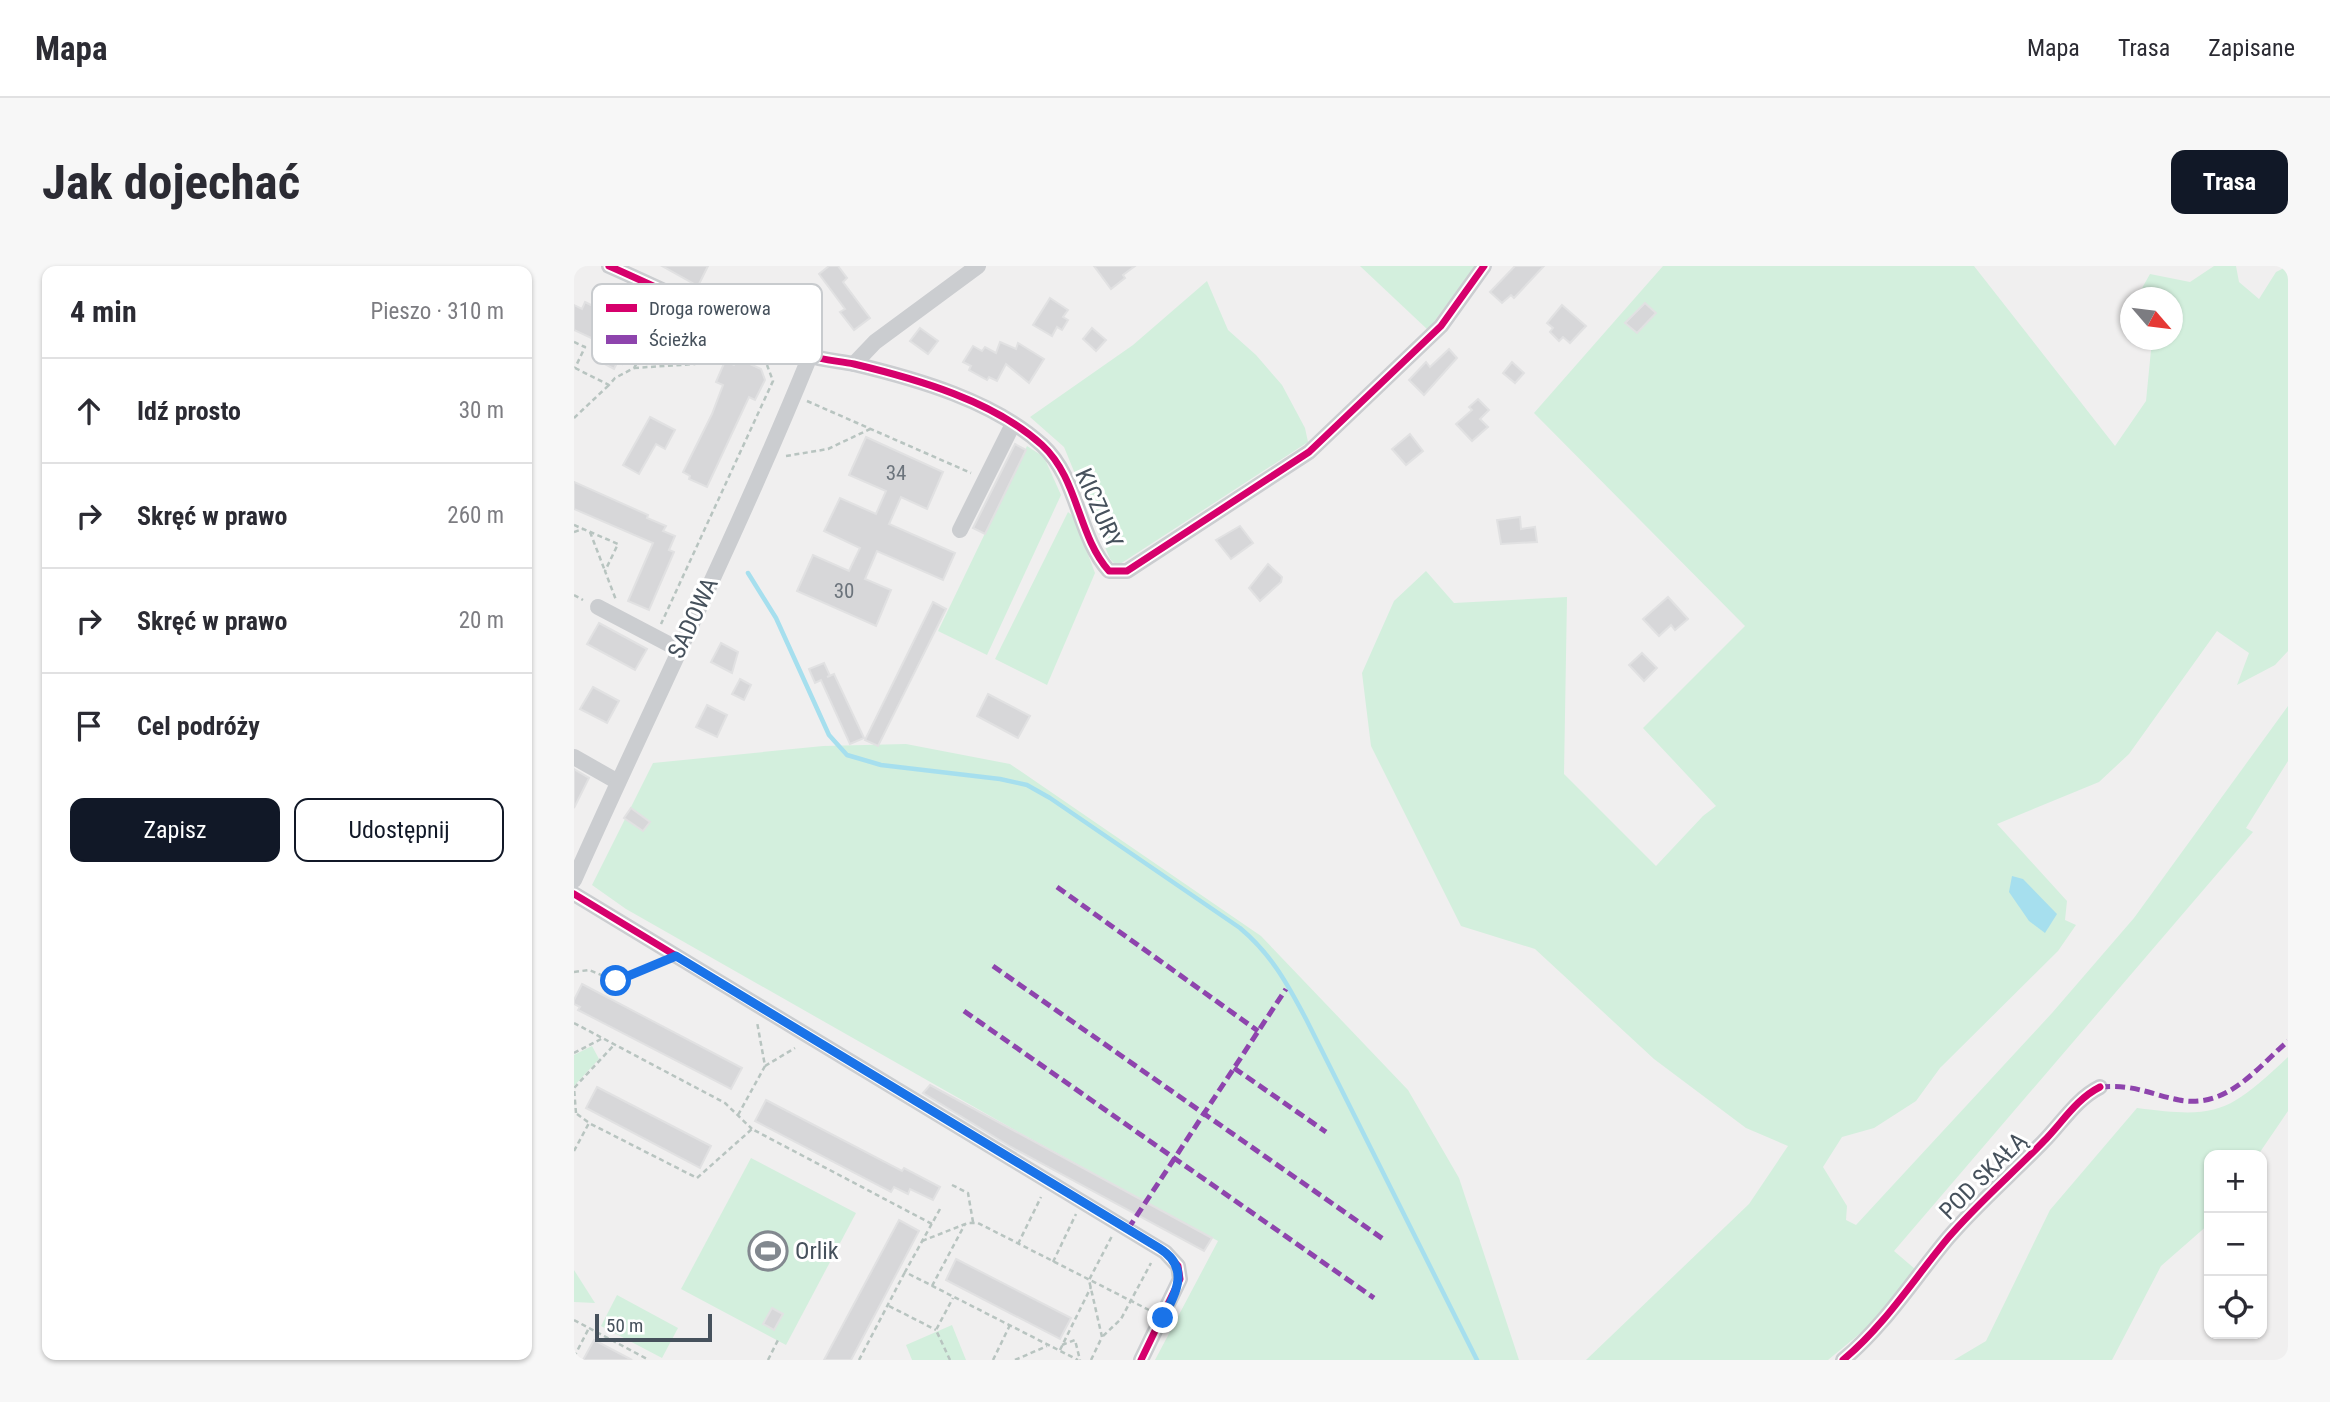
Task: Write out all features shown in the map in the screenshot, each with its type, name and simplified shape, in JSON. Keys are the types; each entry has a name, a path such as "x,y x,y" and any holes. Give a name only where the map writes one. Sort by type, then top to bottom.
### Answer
{"street":[{"name":"KICZURY","path":"609,266 649,284"},
{"path":"854,364 875,342 978,266"},
{"name":"KICZURY","path":"822,358 854,364 942,391 1013,424 1041,444 1060,468 1101,562 1109,571 1127,571 1309,452 1432,334 1484,266"},
{"name":"SADOWA","path":"574,880 678,649 765,467 807,364"},
{"path":"960,530 1013,424"},
{"path":"598,607 678,649"},
{"path":"574,757 618,782"},
{"path":"574,894 1159,1248 1178,1266 1180,1279 1141,1360"},
{"name":"POD SKAŁĄ","path":"1843,1360 1883,1322 1951,1235 2045,1140 2086,1094 2100,1087"}],"path":[{"path":"574,342 585,347 575,368 608,385"},
{"path":"634,368 636,364"},
{"path":"574,418 615,378 634,368 695,364"},
{"path":"650,621 660,626 773,381 765,364"},
{"path":"807,401 985,479"},
{"path":"786,456 828,449 870,429"},
{"path":"574,525 618,544 605,571"},
{"path":"574,532 583,529"},
{"path":"590,532 619,607"},
{"path":"574,972 589,970 616,981 676,956"},
{"path":"764,1009 756,1023 765,1066"},
{"path":"574,1023 724,1103 752,1129 932,1224"},
{"path":"738,1115 765,1066 799,1046 806,1034"},
{"path":"574,1053 603,1038"},
{"path":"614,1045 574,1088 575,1112 589,1123 697,1178 752,1129"},
{"path":"574,1151 589,1123"},
{"path":"1018,1244 1049,1181"},
{"path":"952,1185 968,1193 973,1222"},
{"path":"1054,1262 1083,1202"},
{"path":"859,1360 940,1209"},
{"path":"922,1241 973,1222 1163,1318"},
{"path":"932,1286 965,1224"},
{"path":"1102,1337 1089,1280 1119,1224"},
{"path":"1091,1360 1102,1337 1117,1324 1131,1301 1159,1248"},
{"path":"905,1272 1079,1360"},
{"path":"1059,1350 1091,1287"},
{"path":"936,1330 953,1297"},
{"path":"888,1305 936,1330 950,1360"},
{"path":"574,1320 649,1360"},
{"path":"993,1360 1010,1325"},
{"path":"574,1357 589,1328"},
{"path":"768,1360 778,1340"},
{"path":"1062,1345 1075,1340 1079,1360"},
{"path":"1015,1360 1049,1345"}],"green space":[{"path":"1360,266 1475,266 1428,330"},
{"path":"1663,266 1974,266 2115,446 2146,401 2151,350 2183,350 2183,287 2143,287 2150,274 2190,282 2214,266 2236,266 2239,282 2259,299 2276,272 2288,266 2288,651 2275,665 2237,685 2249,653 2217,631 2129,754 2099,782 1997,824 2067,901 2065,920 2076,925 2058,951 1940,1068 1916,1101 1874,1128 1842,1137 1823,1167 1847,1206 1846,1220 1856,1225 2052,1013 2134,918 2288,706 2288,761 2246,828 2253,832 1894,1251 1915,1269 1869,1326 1828,1360 1586,1360 1749,1204 1788,1146 1746,1128 1654,1059 1535,949 1461,926 1371,746 1362,673 1394,601 1426,571 1454,603 1567,597 1564,774 1656,866 1703,816 1716,806 1643,728 1745,626 1534,413"},
{"path":"1207,281 1228,330 1256,355 1282,385 1305,428 1308,442 1117,566 1110,559 1064,447 1030,417 1133,345"},
{"path":"1027,446 1044,457 1061,495 987,655 938,631"},
{"path":"1068,512 1074,517 1095,573 1047,685 995,659"},
{"path":"906,744 1010,764 1261,936 1408,1090 1459,1178 1519,1360 1155,1360 1218,1241 1013,1129 626,909 592,885 653,763 823,746"},
{"path":"592,1046 599,1059 574,1086 574,1055"},
{"path":"2288,1057 2288,1111 2261,1150 2204,1150 2204,1228 2161,1266 2112,1360 1954,1360 1986,1341 2050,1210 2137,1108 2205,1111 2221,1107 2251,1090"},
{"name":"Orlik","path":"751,1158 856,1213 786,1345 681,1289"},
{"path":"574,1270 595,1303 574,1302"},
{"path":"617,1295 678,1328 662,1358 601,1326"},
{"path":"952,1325 966,1360 912,1360 906,1345"}],"water":[{"path":"2012,876 2023,879 2057,914 2045,933 2029,921 2009,892"}],"building":[{"path":"662,266 708,266 699,284"},
{"path":"829,266 838,266 847,278 843,282 870,318 854,330 840,312 845,309 819,274"},
{"path":"1094,266 1135,266 1111,289"},
{"path":"1515,266 1544,266 1514,298 1511,295 1502,303 1490,292"},
{"path":"1050,298 1068,310 1063,317 1068,320 1062,330 1057,327 1052,336 1033,325"},
{"path":"585,302 592,306 592,338 574,330 574,305 582,309"},
{"path":"1645,303 1656,313 1637,333 1625,323"},
{"path":"1562,305 1586,326 1570,343 1563,337 1559,341 1550,332 1553,328 1547,323"},
{"path":"920,328 938,341 928,354 910,341"},
{"path":"1092,328 1106,340 1096,351 1083,339"},
{"path":"1000,342 1016,349 1018,343 1044,359 1029,383 1006,364 997,381 989,377 987,380 969,370 971,366 963,362 973,346 982,351 985,347 996,353"},
{"path":"1449,349 1457,358 1424,395 1409,380 1426,362 1430,367"},
{"path":"1512,362 1524,373 1515,383 1503,373"},
{"path":"724,364 750,364 761,369 765,380 755,400 749,397 707,487 689,479 690,476 683,472 712,414 723,385 716,382"},
{"path":"1478,399 1489,410 1480,419 1488,427 1472,441 1456,424 1472,410 1469,407"},
{"path":"650,417 675,430 665,449 656,444 639,474 623,465"},
{"path":"1410,434 1423,451 1406,465 1392,449"},
{"path":"866,437 943,472 927,509 901,497 889,524 955,553 943,580 877,551 865,579 891,590 876,626 797,591 813,555 849,571 860,548 824,531 840,498 876,514 886,491 849,475"},
{"path":"1015,444 1026,450 985,534 973,528"},
{"path":"574,482 648,515 647,518 666,526 663,531 675,536 669,550 674,552 649,610 628,601 653,543 574,509"},
{"path":"1520,517 1521,529 1535,527 1537,542 1501,544 1497,520"},
{"path":"1240,526 1253,543 1231,559 1216,540"},
{"path":"1268,564 1282,577 1281,582 1260,601 1249,588"},
{"path":"1668,597 1688,619 1675,630 1671,625 1659,636 1643,619"},
{"path":"933,602 946,609 878,746 865,740"},
{"path":"599,623 647,649 635,670 587,644"},
{"path":"721,643 738,652 732,673 711,662"},
{"path":"1642,653 1657,668 1644,681 1629,665"},
{"path":"824,663 830,676 834,674 864,738 850,744 821,680 815,683 809,669"},
{"path":"740,679 751,685 744,700 732,694"},
{"path":"593,687 619,701 607,723 580,709"},
{"path":"988,694 1030,716 1018,738 977,716"},
{"path":"707,705 727,715 717,737 696,727"},
{"path":"574,769 589,778 574,808"},
{"path":"631,808 650,822 643,831 624,818"},
{"path":"582,984 742,1068 731,1089 578,1010 580,1007 574,1004 574,1000"},
{"path":"930,1085 1212,1238 1204,1251 1011,1147 923,1093"},
{"path":"597,1087 711,1146 700,1168 586,1108"},
{"path":"766,1100 902,1171 904,1168 940,1187 933,1200 910,1189 908,1194 894,1187 891,1192 755,1121"},
{"path":"899,1220 919,1231 851,1360 824,1360"},
{"path":"956,1259 1071,1318 1060,1339 946,1280"},
{"path":"772,1308 783,1314 774,1330 763,1324"},
{"path":"594,1340 632,1360 583,1360"}],"waterway":[{"path":"748,573 776,618 829,735 847,755 881,765 1000,779 1027,785 1240,928 1261,948 1285,981 1306,1019 1477,1360"}],"marked path":[{"path":"1057,887 1258,1031"},
{"path":"993,966 1383,1239"},
{"path":"1128,1229 1286,989"},
{"path":"964,1011 1374,1298"},
{"path":"2100,1087 2132,1088 2179,1100 2212,1099 2240,1084 2288,1041"},
{"path":"1234,1068 1326,1132"}],"cycle path":[{"path":"609,266 648,284"},
{"path":"822,358 854,364 929,385 978,404 1023,430 1042,445 1064,474 1098,557 1109,571 1127,571 1309,452 1441,326 1484,266"},
{"path":"574,894 1165,1252 1178,1266 1180,1279 1141,1360"},
{"path":"1843,1360 1885,1317 1959,1225 2043,1142 2076,1105 2100,1087"}],"place":[{"name":"Orlik","path":"768,1251"}],"route":[{"path":"616,981 676,956 1159,1248 1178,1266 1180,1279 1163,1318"}]}
